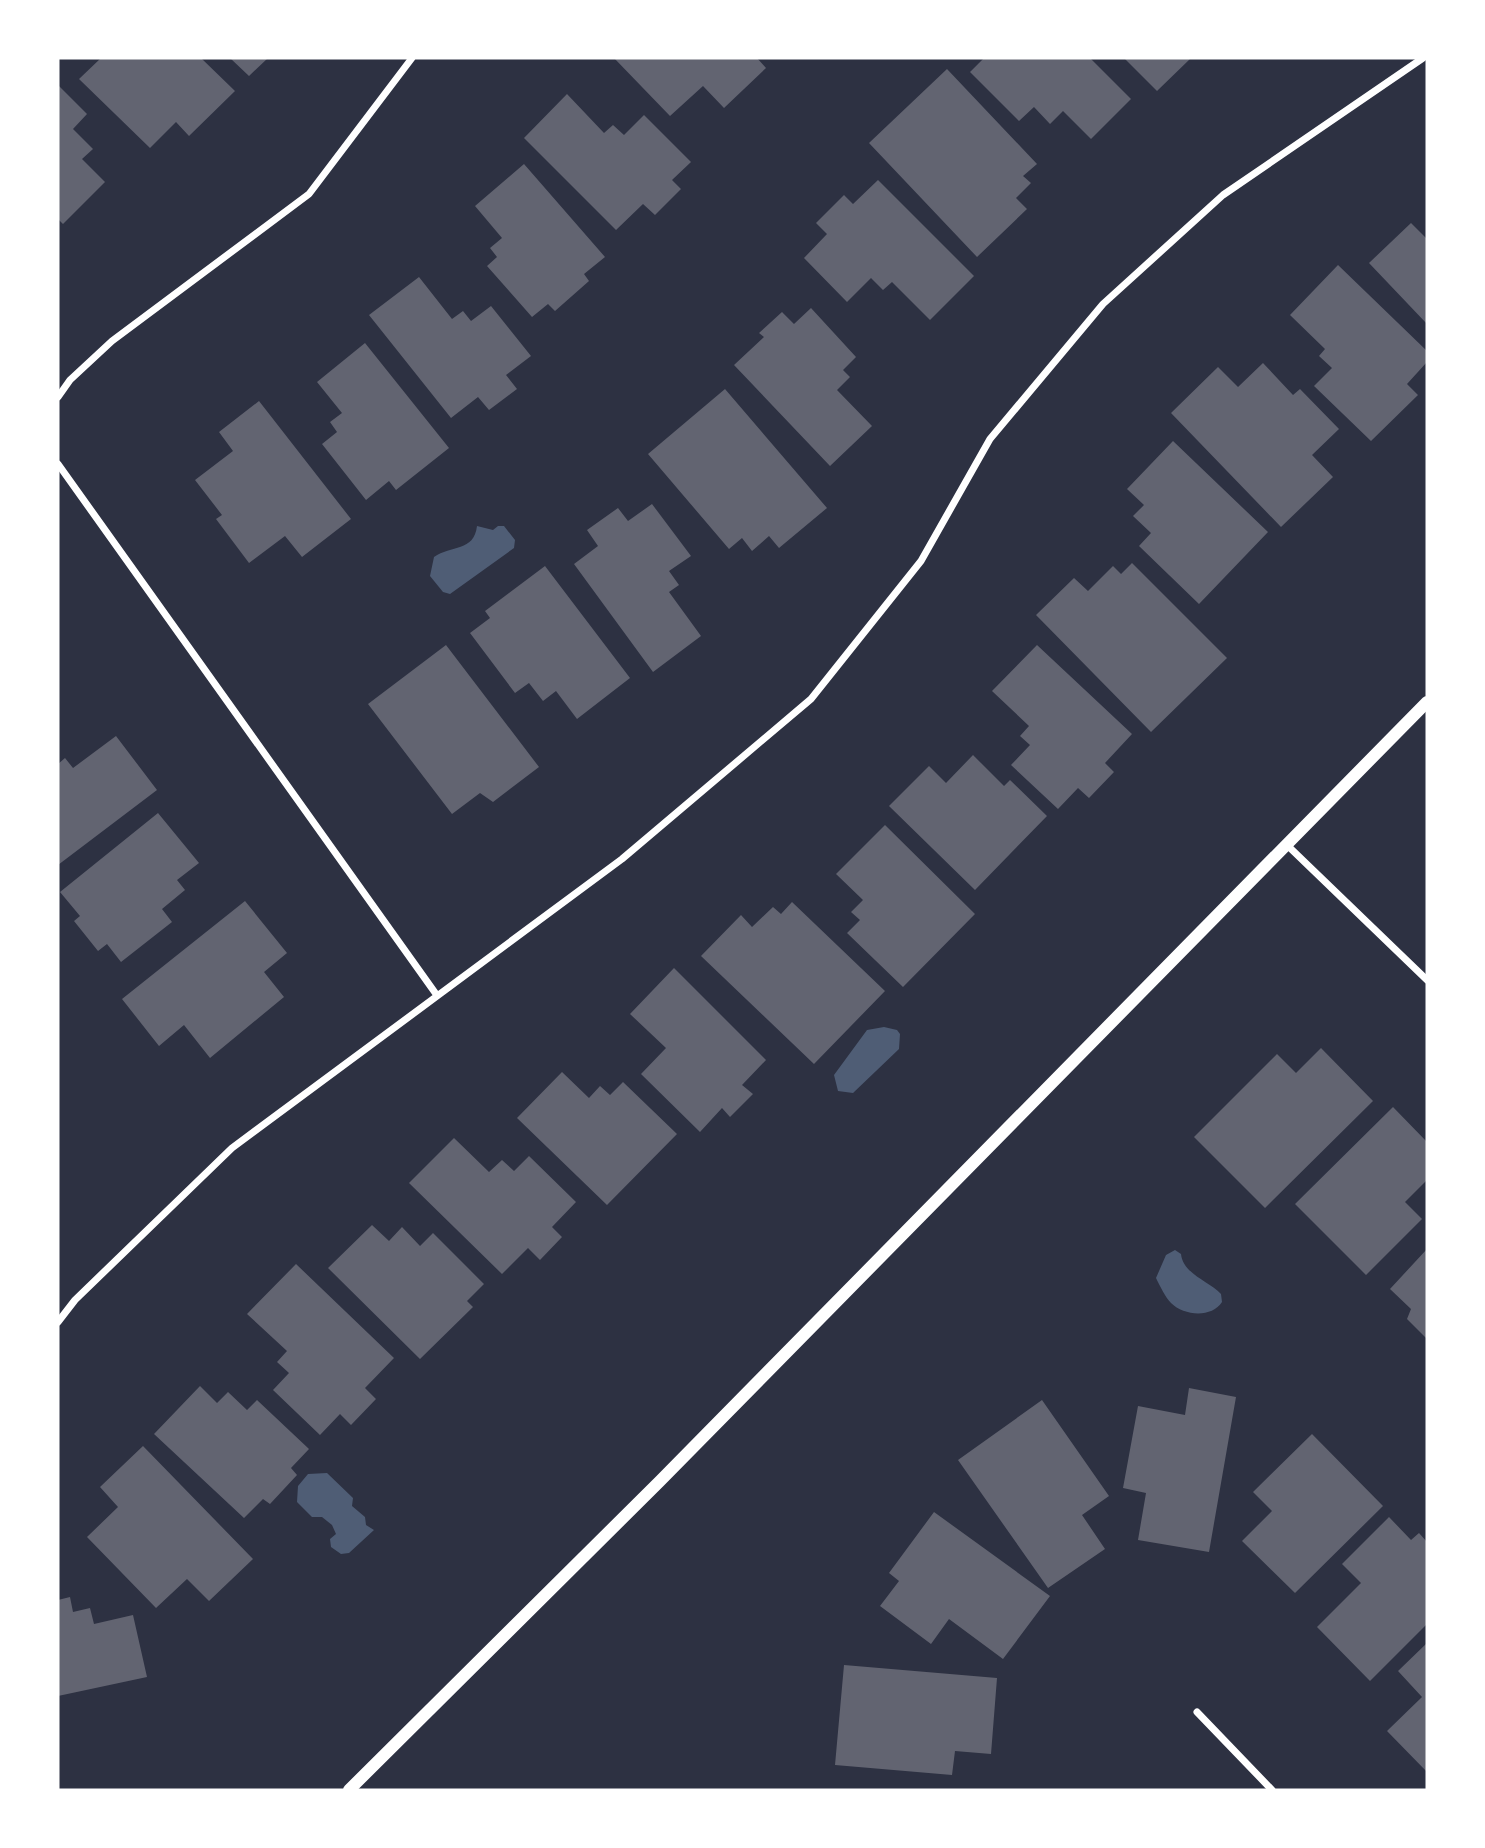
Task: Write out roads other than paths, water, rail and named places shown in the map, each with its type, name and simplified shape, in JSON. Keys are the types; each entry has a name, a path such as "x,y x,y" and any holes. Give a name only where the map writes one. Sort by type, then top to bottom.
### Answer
{"street":[{"path":"58,397 70,380 112,341 309,194 412,58"},
{"path":"58,1322 75,1300 232,1148 436,994 622,859 811,699 921,561 990,439 1104,304 1223,195 1423,58"},
{"path":"58,464 436,994"},
{"path":"349,1790 1288,846 1427,702"},
{"path":"1288,846 1427,980"},
{"path":"1197,1712 1272,1790"}],"water":[{"path":"477,526 493,530 504,526 515,540 514,548 450,594 443,592 430,576 434,557 467,544 475,534"},
{"path":"884,1027 897,1030 900,1034 899,1049 853,1093 838,1091 834,1075 867,1030"},
{"path":"1175,1250 1181,1254 1191,1272 1221,1294 1222,1302 1212,1311 1190,1313 1169,1301 1156,1278 1166,1255"},
{"path":"327,1473 353,1498 352,1506 365,1517 366,1525 374,1530 349,1553 341,1554 331,1547 330,1539 336,1534 332,1525 322,1517 312,1517 297,1502 298,1486 308,1474"}]}
